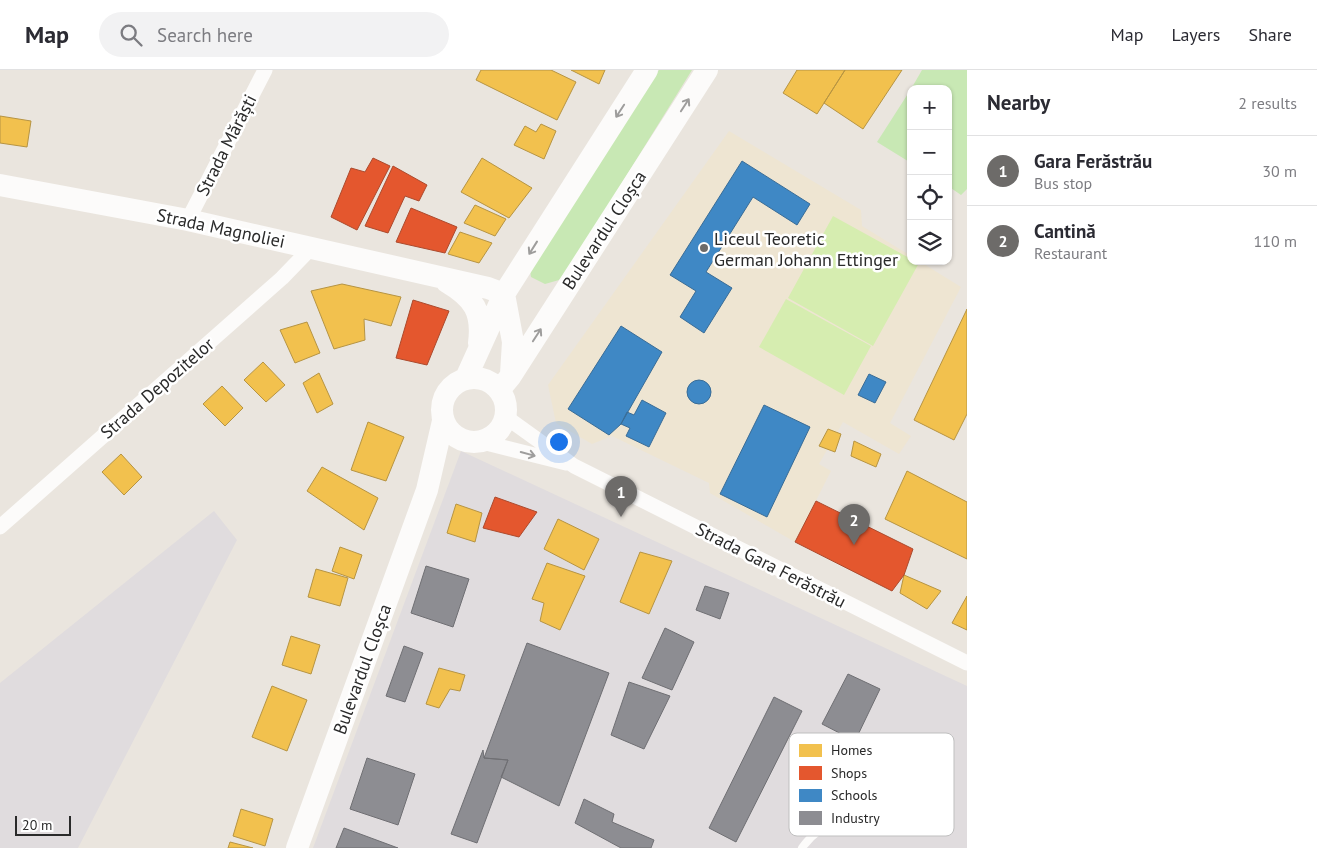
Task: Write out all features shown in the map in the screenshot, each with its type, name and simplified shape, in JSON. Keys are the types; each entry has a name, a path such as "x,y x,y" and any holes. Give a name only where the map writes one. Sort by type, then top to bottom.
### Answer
{"main road":[{"name":"Bulevardul Cloșca","path":"297,848 427,490 443,421 441,410 443,400 448,390 456,382 466,378 504,294 647,70"},
{"name":"Bulevardul Cloșca","path":"505,383 707,70"},
{"name":"Strada Magnoliei","path":"0,185 188,220 488,288 504,294"},
{"name":"Strada Magnoliei","path":"440,278 459,289 475,305 481,331 478,350"},
{"path":"504,294 513,342 505,383 506,417"},
{"path":"466,378 478,378 505,383"},
{"name":"Bulevardul Cloșca","path":"427,490 447,460 458,449 497,433 503,426 506,417"},
{"path":"443,421 448,430 455,436 475,442"}],"street":[{"name":"Strada Mărăști","path":"188,220 264,70"},
{"name":"Strada Depozitelor","path":"0,527 282,278 312,247"},
{"name":"Strada Gara Ferăstrău","path":"506,417 574,466 967,663"},
{"name":"Strada Gara Ferăstrău","path":"475,442 574,466"}],"lane":[{"path":"802,848 812,836"}],"shaded area":[{"path":"729,131 861,210 862,226 907,254 907,265 925,265 961,287 890,423 911,436 899,454 843,422 819,464 831,471 795,542 710,493 709,483 612,436 592,444 556,423 548,385"},
{"path":"461,451 967,686 967,848 313,848"},
{"path":"214,511 237,540 78,848 0,848 0,683"}],"green space":[{"path":"659,70 692,70 574,260 559,280 545,284 531,277 529,263"},
{"path":"922,70 967,70 967,189 961,195 952,189 952,85 913,85"},
{"path":"907,95 907,161 877,142"},
{"path":"833,216 907,257 907,265 918,265 873,346 788,298"},
{"path":"786,299 871,346 844,395 759,347"}],"building: Homes":[{"path":"481,70 551,70 576,82 557,120 476,80"},
{"path":"571,70 605,70 599,84"},
{"path":"797,70 845,70 817,114 783,93"},
{"path":"845,70 902,70 863,129 824,103"},
{"path":"0,116 31,121 27,147 0,143"},
{"path":"541,124 556,131 544,159 514,145 525,126 536,132"},
{"path":"482,158 532,188 509,218 461,192"},
{"path":"475,205 506,219 495,236 464,223"},
{"path":"460,232 492,243 479,263 448,254"},
{"path":"342,284 401,297 391,326 364,319 365,340 334,349 311,291"},
{"path":"967,309 967,414 954,440 914,420"},
{"path":"307,322 320,353 295,363 280,330"},
{"path":"263,362 285,385 266,402 244,380"},
{"path":"319,373 333,404 317,413 303,383"},
{"path":"222,386 243,408 225,426 203,404"},
{"path":"368,422 404,437 386,481 351,470"},
{"path":"828,429 841,434 835,452 819,446"},
{"path":"854,441 881,454 876,467 851,456"},
{"path":"121,454 142,477 124,495 102,472"},
{"path":"322,467 378,498 364,530 307,491"},
{"path":"907,471 967,502 967,559 885,519"},
{"path":"456,504 482,513 475,542 447,533"},
{"path":"558,519 599,539 584,570 544,549"},
{"path":"340,547 362,555 354,579 332,571"},
{"path":"640,552 672,561 649,614 620,602"},
{"path":"547,563 585,576 560,630 540,621 544,603 532,599"},
{"path":"316,569 348,578 340,606 308,597"},
{"path":"904,575 941,591 927,609 900,593"},
{"path":"967,596 967,630 952,623"},
{"path":"291,636 320,645 311,674 282,665"},
{"path":"439,668 465,675 460,691 450,689 439,708 426,704"},
{"path":"272,686 307,700 287,751 252,737"},
{"path":"241,809 273,819 265,846 233,836"},
{"path":"230,842 253,848 228,848"}],"building: Shops":[{"path":"373,158 390,166 357,230 331,217 351,168 365,172"},
{"path":"393,166 427,185 419,201 405,196 388,233 365,226"},
{"path":"411,208 457,227 445,253 396,242"},
{"path":"413,300 449,311 427,365 396,358"},
{"path":"495,497 537,512 519,537 483,528"},
{"path":"816,501 913,549 904,575 892,591 795,542"}],"building: Schools":[{"name":"Liceul Teoretic German Johann Ettinger","path":"742,161 810,204 797,225 753,197 706,272 732,288 704,333 680,317 696,291 670,275"},
{"path":"621,326 662,352 621,424 609,435 568,409"},
{"path":"869,374 886,382 875,403 858,395"},
{"path":"699,380 708,383 711,392 708,401 699,404 690,401 687,392 690,383"},
{"path":"642,400 666,413 649,447 626,436 630,428 621,424 627,412 634,415"},
{"path":"764,405 810,427 767,517 720,494"}],"building: Industry":[{"path":"426,566 469,579 453,627 411,613"},
{"path":"705,586 729,593 720,619 696,610"},
{"path":"665,628 694,642 672,690 642,678"},
{"path":"527,643 609,673 559,806 501,777 508,760 484,758"},
{"path":"404,646 423,653 405,702 386,696"},
{"path":"848,674 880,689 859,733 839,733 822,724"},
{"path":"629,682 670,696 644,749 611,735"},
{"path":"774,697 802,711 791,733 789,733 789,737 736,842 709,828"},
{"path":"483,750 484,758 508,760 477,843 451,834"},
{"path":"367,758 415,774 398,825 350,809"},
{"path":"584,799 614,814 612,822 654,840 651,848 621,848 575,823"},
{"path":"344,828 398,848 336,848"}],"place":[{"name":"Liceul Teoretic German Johann Ettinger","path":"704,248"},
{"name":"Gara Ferăstrău","path":"621,517"},
{"name":"Cantină","path":"854,545"}]}
